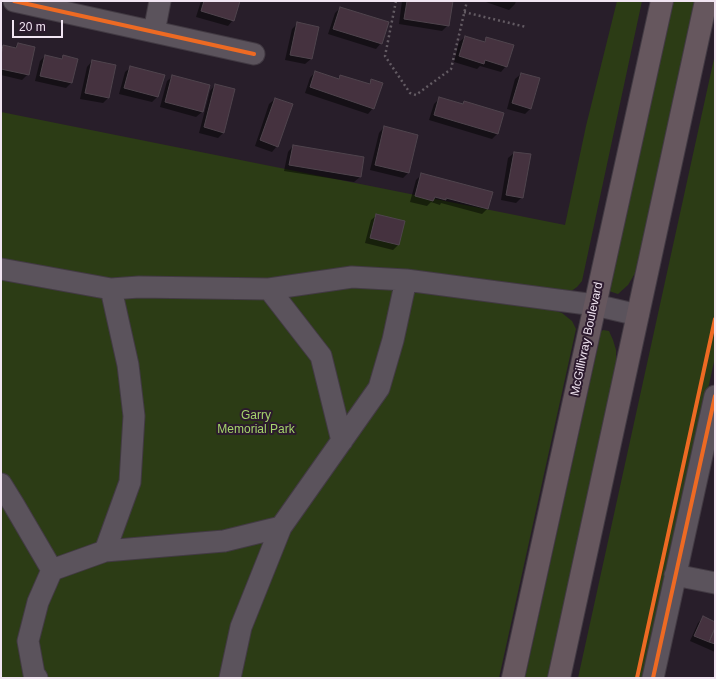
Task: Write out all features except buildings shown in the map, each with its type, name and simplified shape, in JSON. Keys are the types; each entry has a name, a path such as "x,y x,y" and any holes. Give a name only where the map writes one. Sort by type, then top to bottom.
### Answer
{"main road":[{"name":"McGillivray Boulevard","path":"513,678 662,1"},
{"path":"559,678 706,1"}],"street":[{"path":"14,1 254,54"},
{"path":"154,32 160,1"},
{"path":"1,269 111,289 139,286 269,289 352,277 406,280 595,305 638,315"},
{"path":"230,678 241,627 281,527 379,388 393,340 406,280"},
{"path":"105,551 130,482 134,416 128,365 111,289"},
{"path":"269,289 321,356 342,441"},
{"path":"653,678 675,575 707,473 715,396"},
{"path":"1,484 52,570"},
{"path":"37,678 34,674 28,641 38,602 52,570 105,551 224,541 281,527"},
{"path":"675,575 715,583"}],"path":[{"path":"396,1 385,56 410,93 416,95 451,70 467,1"},
{"path":"464,12 526,27"}],"green space":[{"name":"Garry Memorial Park","path":"617,1 642,1 582,281 577,287 547,308 562,313 572,321 576,329 499,678 1,678 1,112 565,225 586,126"},
{"path":"673,1 697,1 637,270 628,285 618,294 609,291"},
{"path":"715,54 715,357 645,678 578,678"},
{"path":"603,330 609,331 613,340 616,350 616,368 548,678 525,678 601,332"}],"cycle path":[{"path":"14,1 254,54"},
{"path":"637,678 715,319"},
{"path":"653,678 715,396"}]}
